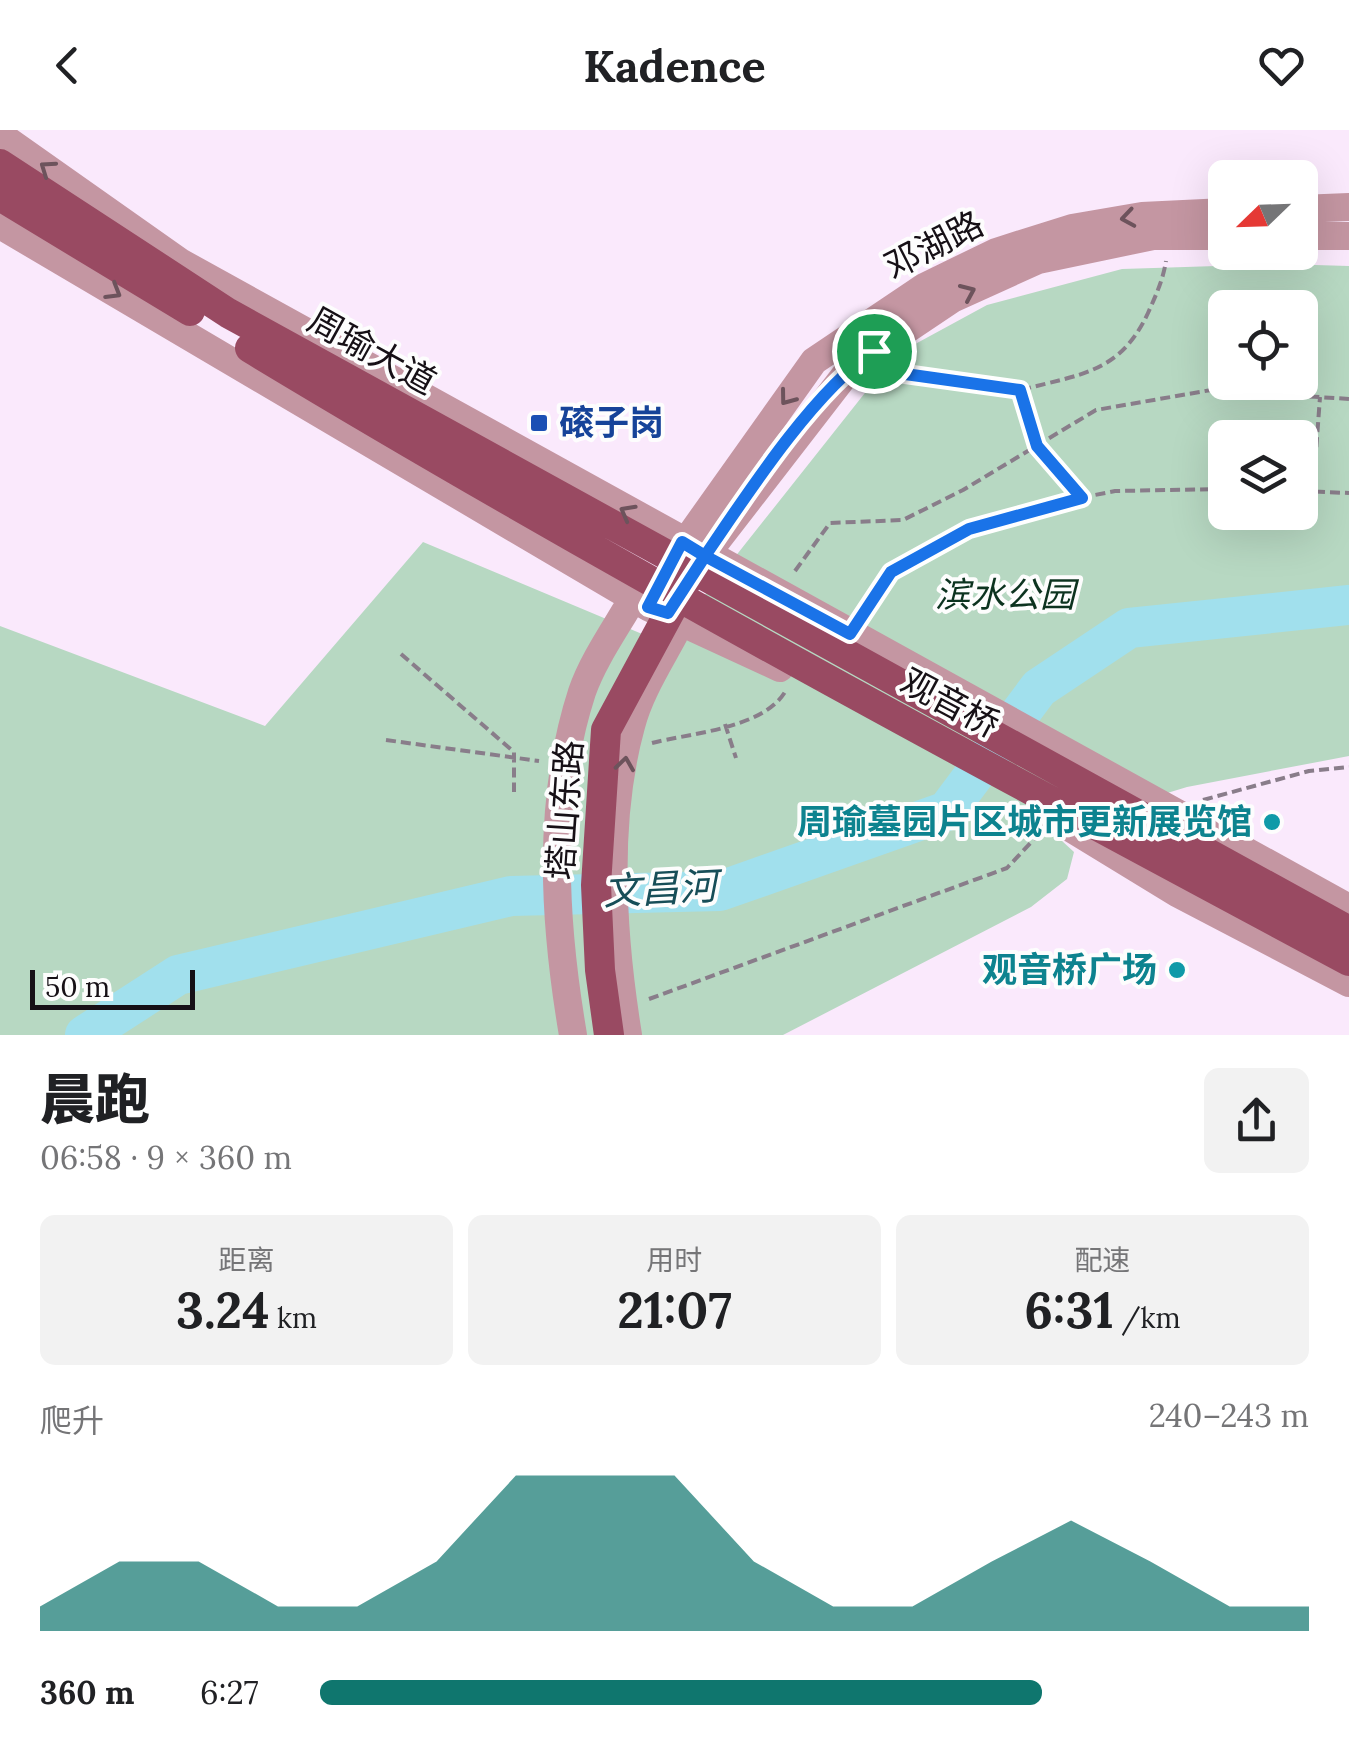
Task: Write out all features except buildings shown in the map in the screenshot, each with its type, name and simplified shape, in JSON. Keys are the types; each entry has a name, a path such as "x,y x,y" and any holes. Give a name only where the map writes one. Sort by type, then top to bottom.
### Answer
{"main road":[{"name":"周瑜大道","path":"0,164 228,313 677,587"},
{"name":"周瑜大道","path":"0,196 470,482 677,587"},
{"name":"塔山东路","path":"592,1035 581,969 577,884 599,730 677,587"},
{"name":"观音桥","path":"677,587 1177,852"},
{"name":"塔山东路","path":"599,730 596,885 600,970 609,1035"},
{"path":"1177,852 1349,932"},
{"path":"1177,852 1349,961"}],"street":[{"path":"0,135 180,262 677,587 824,690 1051,816 1177,893 1349,983"},
{"path":"1318,208 1349,207"},
{"name":"邓湖路","path":"677,587 814,362 924,287 996,252 1072,228 1142,216 1208,213"},
{"path":"0,224 677,587 778,595 1107,771 1349,908"},
{"path":"677,587 852,366 952,299 1038,260 1169,236 1208,236"},
{"path":"1318,236 1349,236"},
{"path":"574,1035 562,969 556,887 559,820 599,730"},
{"path":"599,730 617,817 617,971 628,1035"}],"path":[{"path":"874,351 898,373 1020,390 1076,375 1122,356 1136,340 1163,280 1169,236"},
{"path":"1020,390 1037,446 1082,498"},
{"path":"778,595 830,523 903,520 1096,410 1156,396 1211,390 1349,398"},
{"path":"1318,424 1320,397"},
{"path":"858,638 891,572 969,529 1082,498 1170,486 1208,487"},
{"path":"1318,492 1349,493"},
{"path":"401,654 514,752 514,792"},
{"path":"724,724 736,758"},
{"path":"1174,808 1310,771 1349,767"},
{"path":"648,1000 1006,868 1051,816"}],"green space":[{"name":"滨水公园","path":"1318,265 1349,266 1349,756 1187,787 1049,829 1074,852 1067,879 1031,907 783,1035 0,1035 0,626 265,726 423,542 666,644 895,355 987,305 1122,269 1208,266 1208,270 1318,270"}],"waterway":[{"name":"文昌河","path":"85,1035 178,975 511,896 720,891 947,811 1039,688 1129,628 1349,605"}],"place":[{"name":"磙子岗","path":"539,423"},
{"name":"周瑜墓园片区城市更新展览馆","path":"1272,822"},
{"name":"观音桥广场","path":"1177,970"}],"route":[{"path":"874,351 852,366 794,436 705,556 682,542 648,607 668,613 705,556 850,634 891,572 969,529 1034,507 1082,498 1037,446 1020,390 932,381 898,373 874,351"}]}
